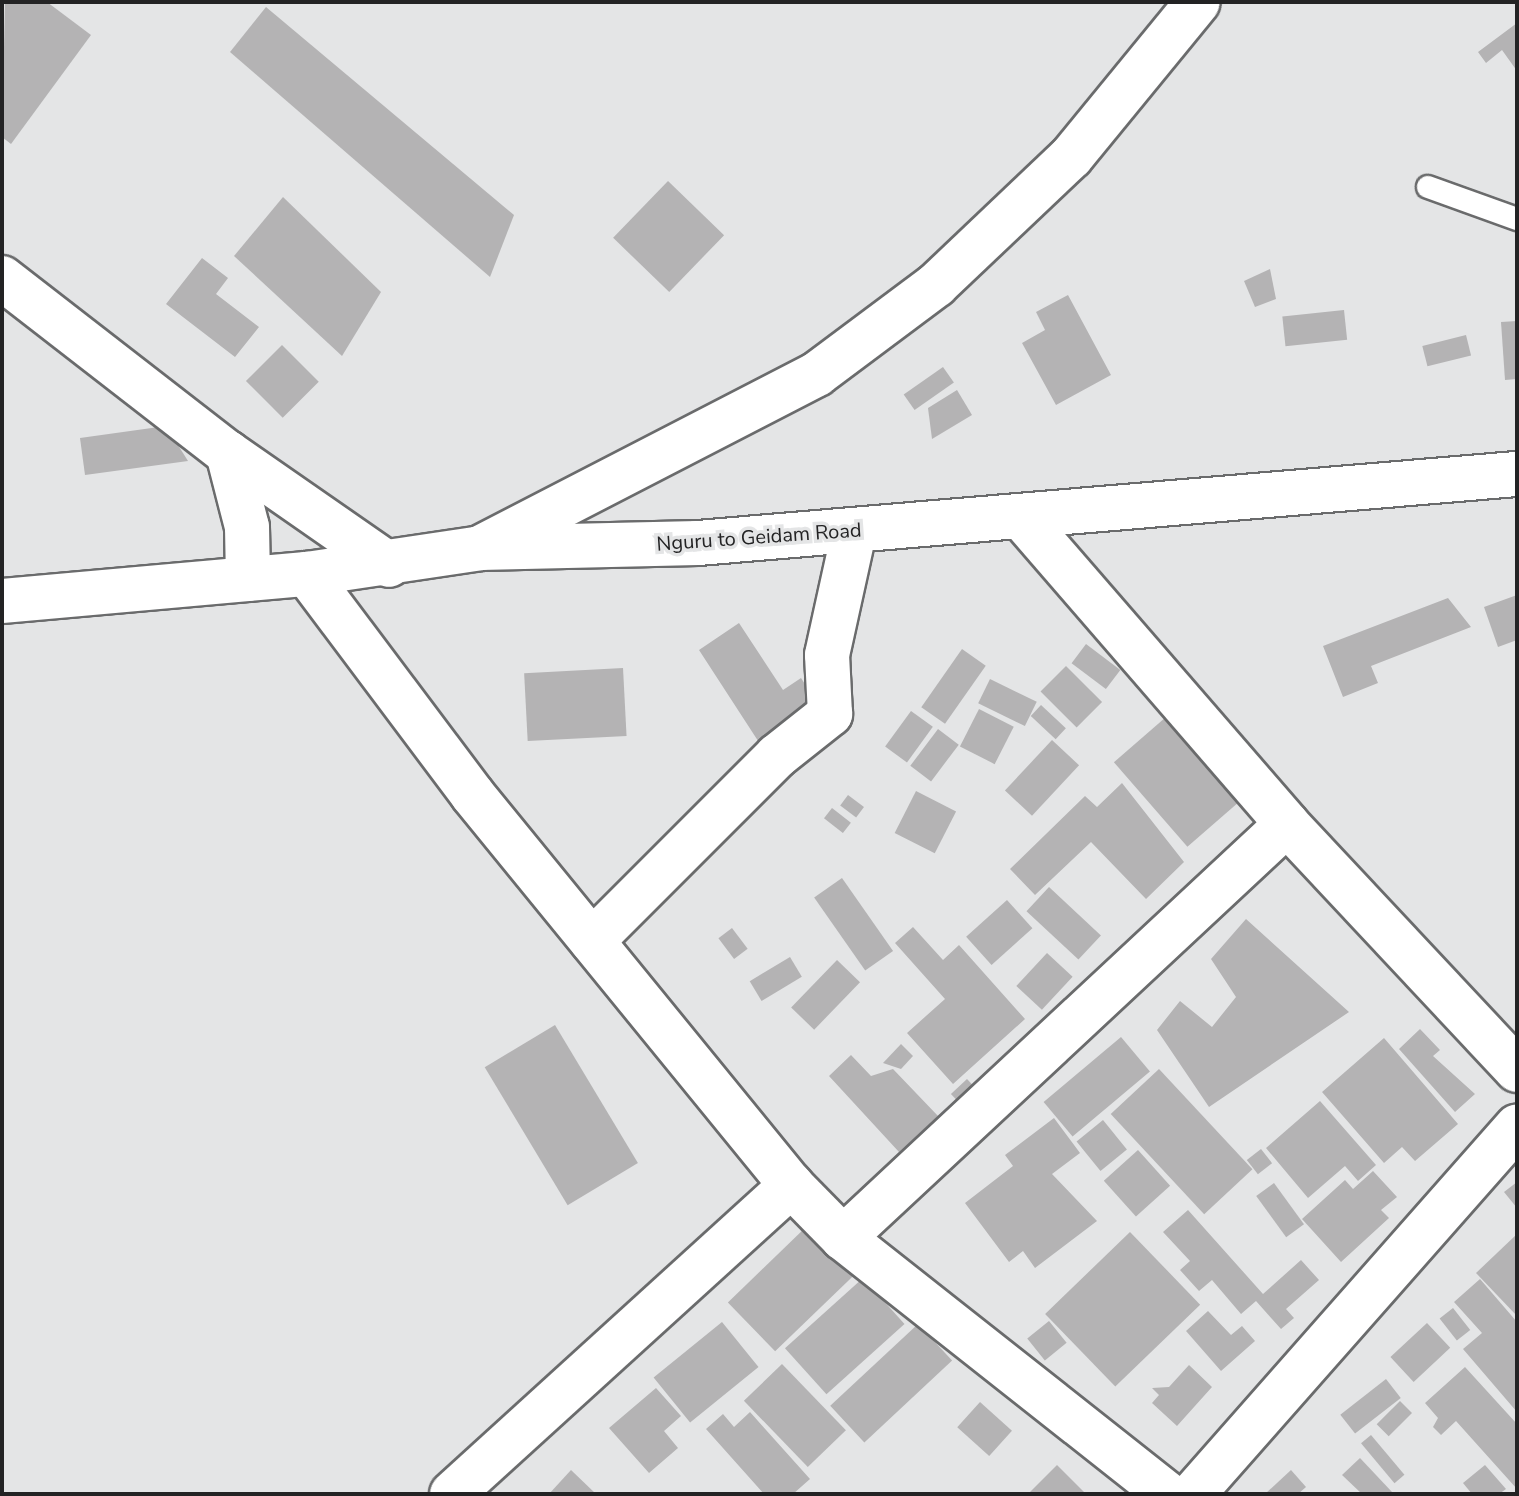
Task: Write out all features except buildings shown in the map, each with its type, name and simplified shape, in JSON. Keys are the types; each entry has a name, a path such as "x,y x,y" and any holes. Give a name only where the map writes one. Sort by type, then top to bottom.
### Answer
{"street":[{"path":"480,548 817,374 924,294 1071,157 1198,2"},
{"path":"2,278 228,453 389,565"},
{"path":"228,453 247,527 248,579"},
{"name":"Nguru to Geidam Road","path":"2,601 389,565 480,548 854,532 1517,474"},
{"path":"1023,519 1287,824 1517,1070"},
{"path":"592,941 777,756 830,714 827,655 854,532"},
{"path":"307,574 592,941 791,1185 843,1238 1167,1494"},
{"path":"843,1238 1287,824"},
{"path":"1193,1494 1517,1126"},
{"path":"452,1494 791,1185"}],"lane":[{"path":"1428,187 1517,219"}]}
